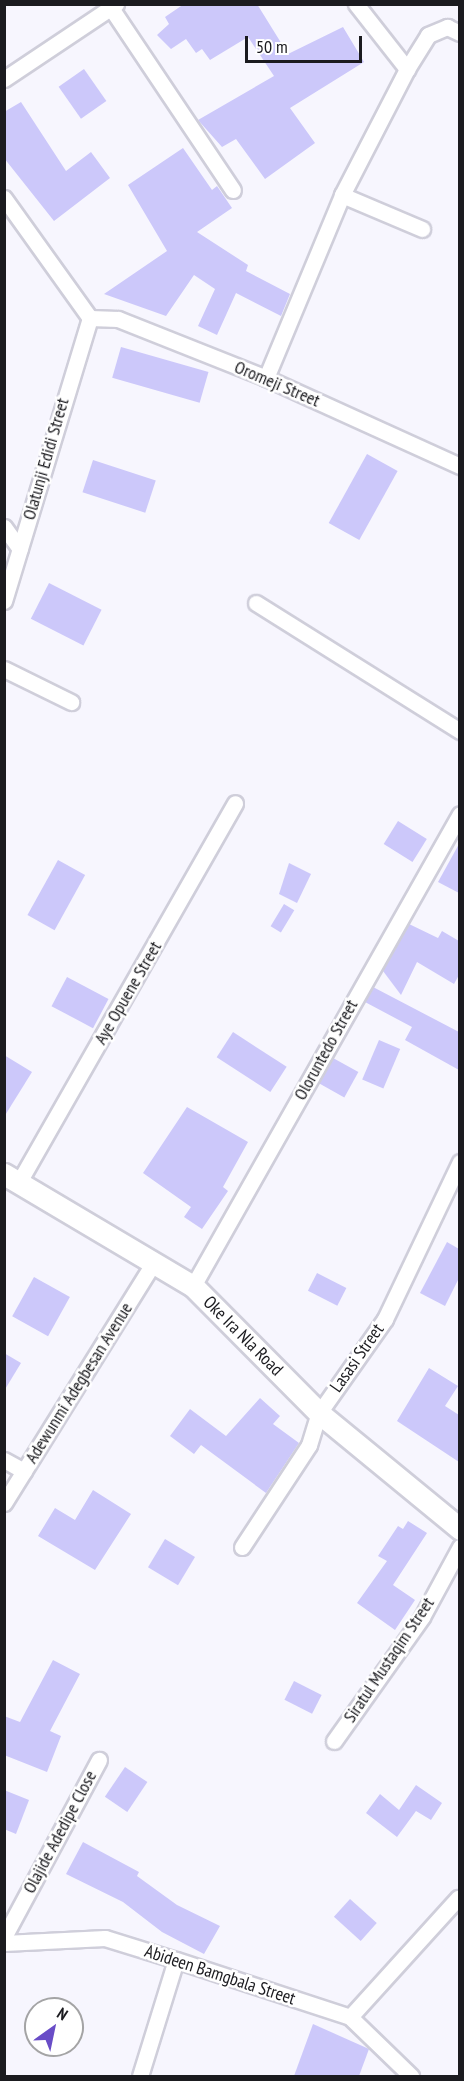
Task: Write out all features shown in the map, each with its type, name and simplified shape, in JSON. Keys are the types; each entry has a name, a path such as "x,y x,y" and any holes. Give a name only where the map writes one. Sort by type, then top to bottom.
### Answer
{"street":[{"path":"356,4 407,69"},
{"path":"4,79 114,6 233,190"},
{"path":"266,378 342,195 407,69 428,35 447,27 459,33"},
{"path":"342,195 422,229"},
{"path":"4,198 90,318"},
{"name":"Oromeji Street","path":"90,318 118,319 266,378 459,466"},
{"name":"Olatunji Edidi Street","path":"4,601 90,318"},
{"path":"4,527 20,549"},
{"path":"256,603 459,730"},
{"path":"4,669 71,702"},
{"name":"Aye Opuene Street","path":"12,1178 235,803"},
{"name":"Oloruntedo Street","path":"193,1286 459,814"},
{"name":"Lasasi Street","path":"242,1547 309,1445 320,1413 385,1319 459,1162"},
{"name":"Oke Ira Nla Road","path":"12,1178 193,1286 320,1413 459,1530"},
{"name":"Adewunmi Adegbesan Avenue","path":"4,1503 154,1262"},
{"path":"4,1460 24,1471"},
{"name":"Siratul Mustaqim Street","path":"334,1741 422,1617 459,1547"},
{"name":"Olajide Adedipe Close","path":"4,1936 99,1760"},
{"path":"350,2017 458,1898"},
{"name":"Abideen Bamgbala Street","path":"4,1943 105,1938 176,1960 350,2017 411,2076"},
{"path":"140,2076 176,1960"}],"building":[{"path":"184,4 257,4 288,54 343,27 364,62 290,108 315,143 265,179 236,139 222,147 198,120 274,76 248,37 210,60 202,49 196,53 186,39 171,49 157,35 169,24 165,17"},
{"path":"84,69 106,101 81,119 59,87"},
{"path":"21,102 66,171 91,152 110,178 54,221 4,158 4,112"},
{"path":"183,148 212,190 217,186 232,208 197,232 248,265 246,271 290,294 281,316 236,293 217,335 198,326 215,289 194,275 166,316 104,294 167,251 128,185"},
{"path":"121,347 208,372 200,403 112,378"},
{"path":"367,454 398,471 359,540 329,523"},
{"path":"93,460 156,480 145,513 82,492"},
{"path":"49,583 102,610 83,645 31,619"},
{"path":"398,821 427,839 413,862 384,844"},
{"path":"459,844 459,893 438,882"},
{"path":"58,860 85,875 55,930 27,915"},
{"path":"289,863 311,874 297,903 279,894"},
{"path":"284,904 294,910 281,932 271,926"},
{"path":"409,924 438,938 442,931 459,941 459,975 454,984 417,962 401,995 383,971"},
{"path":"67,977 108,999 93,1028 52,1006"},
{"path":"373,987 459,1032 459,1070 405,1040 412,1027 365,1002"},
{"path":"233,1032 287,1067 270,1092 217,1057"},
{"path":"379,1040 400,1049 383,1089 362,1080"},
{"path":"4,1055 32,1072 4,1117"},
{"path":"333,1058 358,1072 344,1097 319,1083"},
{"path":"187,1107 248,1142 223,1187 228,1191 202,1229 184,1217 191,1207 143,1173"},
{"path":"447,1242 459,1249 459,1278 445,1306 420,1293"},
{"path":"317,1273 346,1288 337,1306 308,1291"},
{"path":"34,1277 70,1297 48,1336 12,1316"},
{"path":"4,1353 21,1363 4,1391"},
{"path":"429,1368 458,1386 445,1406 459,1415 459,1462 397,1421"},
{"path":"260,1398 280,1416 273,1424 299,1443 266,1493 201,1445 194,1454 170,1436 190,1409 226,1436"},
{"path":"93,1490 131,1514 95,1570 38,1536 55,1508 75,1520"},
{"path":"408,1521 427,1533 393,1585 415,1600 395,1630 357,1603 387,1561 378,1556 398,1526 403,1529"},
{"path":"165,1539 195,1557 178,1585 148,1567"},
{"path":"53,1660 80,1674 50,1731 61,1736 47,1772 4,1755 4,1716 20,1722"},
{"path":"294,1681 322,1695 312,1714 284,1700"},
{"path":"125,1767 147,1782 127,1812 105,1797"},
{"path":"416,1785 442,1803 431,1820 416,1811 397,1837 366,1813 380,1794 399,1810"},
{"path":"4,1790 29,1800 16,1834 4,1829"},
{"path":"83,1842 139,1872 137,1876 177,1905 220,1926 204,1954 162,1932 123,1902 66,1874"},
{"path":"350,1899 377,1923 361,1941 334,1917"},
{"path":"313,2024 369,2049 359,2076 294,2076"}]}
